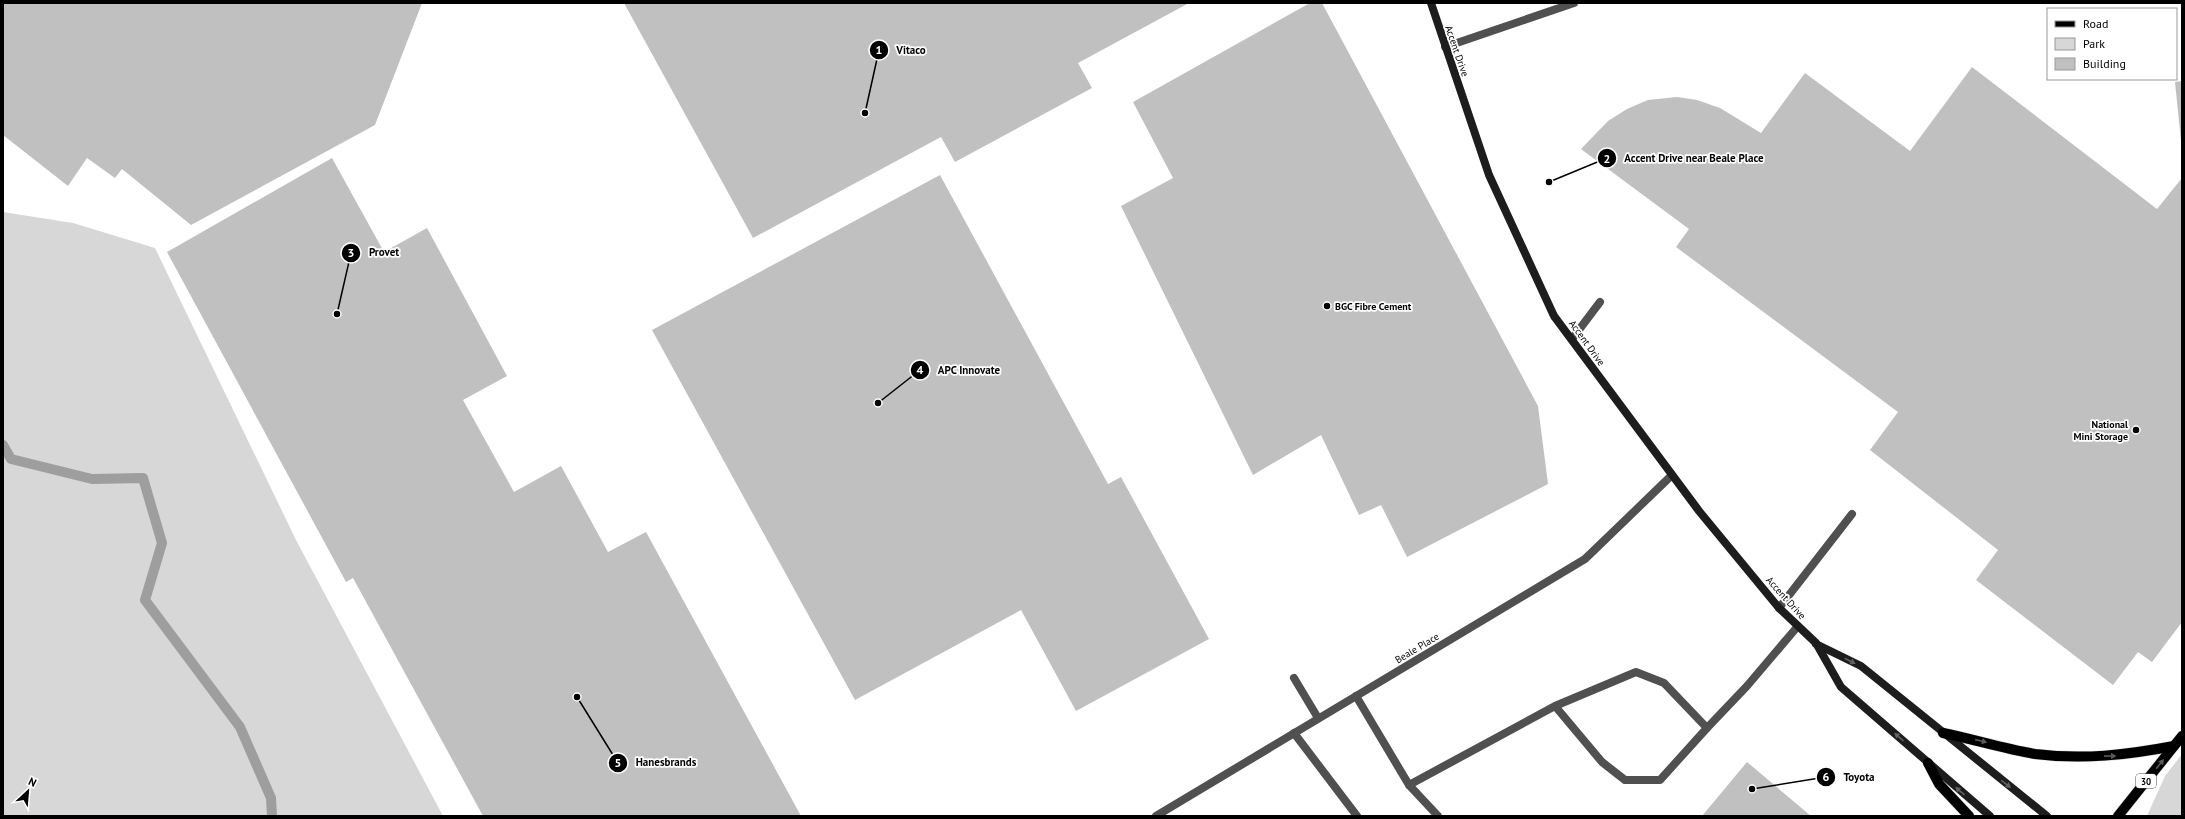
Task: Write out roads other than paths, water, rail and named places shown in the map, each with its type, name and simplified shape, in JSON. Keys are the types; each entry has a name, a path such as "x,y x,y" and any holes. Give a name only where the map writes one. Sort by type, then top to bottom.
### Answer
{"main road":[{"name":"Accent Drive","path":"1431,3 1490,175 1554,316 1672,475 1779,608 1816,643 1861,666 2047,816"},
{"name":"Accent Drive","path":"1816,643 1841,687 1990,816"},
{"path":"1943,733 2034,754 2081,757 2126,756 2174,746"},
{"name":"30","path":"2118,816 2182,736"},
{"path":"1928,763 1939,784 1969,816"}],"street":[{"path":"1445,47 1574,3"},
{"path":"1572,339 1600,302"},
{"name":"Beale Place","path":"1156,816 1585,559 1672,475"},
{"path":"1779,608 1852,514"},
{"path":"1555,706 1602,762 1625,780 1660,780 1746,686 1798,626"},
{"path":"1409,786 1555,706 1636,672 1664,683 1707,728"},
{"path":"1294,678 1318,718"},
{"path":"1356,696 1409,786 1438,816"},
{"path":"1294,733 1357,816"}],"waterway":[{"path":"3,445 11,459 92,479 143,478 162,543 145,600 240,727 271,798 272,816"}],"place":[{"name":"Vitaco","path":"865,113"},
{"name":"Accent Drive near Beale Place","path":"1549,182"},
{"name":"BGC Fibre Cement","path":"1327,306"},
{"name":"Provet","path":"337,314"},
{"name":"APC Innovate","path":"878,403"},
{"name":"National Mini Storage","path":"2136,430"},
{"name":"Hanesbrands","path":"577,697"},
{"name":"Toyota","path":"1752,789"}]}
